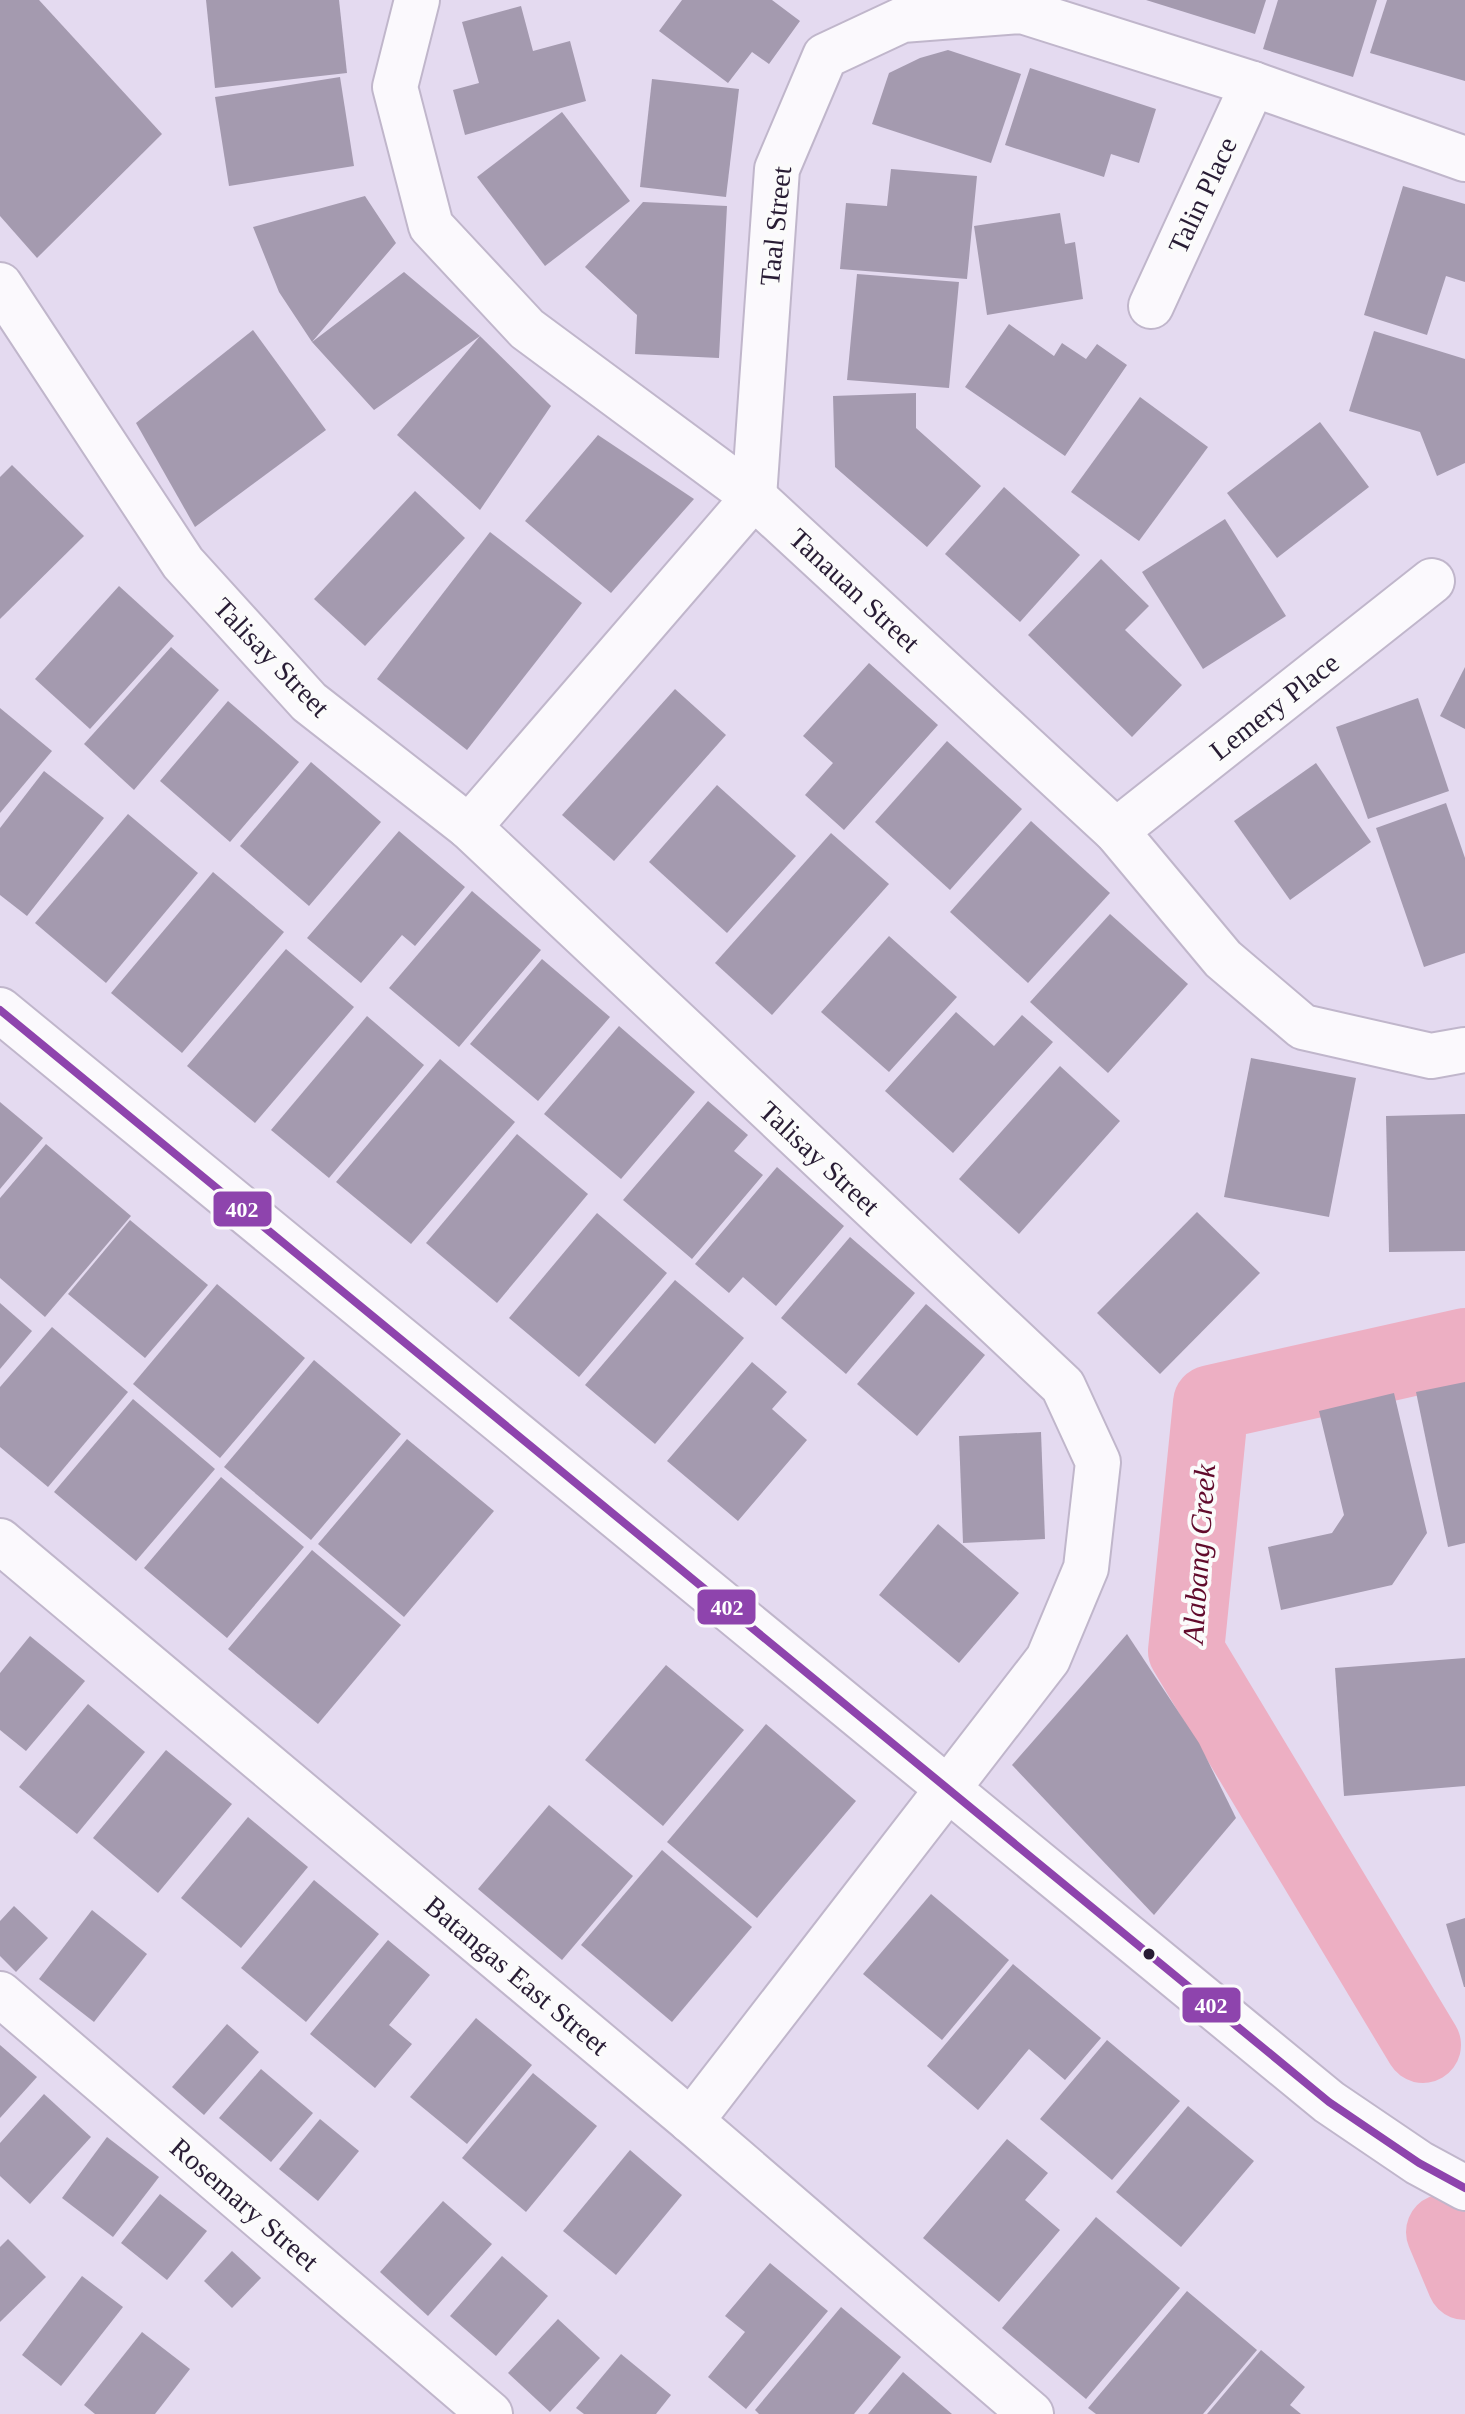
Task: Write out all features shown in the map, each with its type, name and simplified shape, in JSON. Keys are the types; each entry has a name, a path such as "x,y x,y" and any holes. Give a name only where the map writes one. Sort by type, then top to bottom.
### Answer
{"street":[{"name":"Tanauan Street","path":"417,0 395,87 431,226 527,329 754,497 1116,831 1223,959 1303,1027 1431,1056 1465,1050"},
{"name":"Taal Street","path":"754,497 777,169 825,56 902,20 1022,11 1253,84 1465,159"},
{"name":"Talin Place","path":"1151,306 1253,84"},
{"name":"Talisay Street","path":"0,285 183,563 309,702 469,827 1063,1386 1098,1462 1086,1568 1048,1659 691,2121"},
{"path":"469,827 754,497"},
{"name":"Lemery Place","path":"1116,831 1432,581"},
{"path":"0,1010 951,1788 1329,2102 1419,2163 1465,2188"},
{"name":"Batangas East Street","path":"0,1541 691,2121 1031,2414"},
{"name":"Rosemary Street","path":"0,1994 490,2414"}],"building":[{"path":"0,0 39,0 162,134 37,258 0,216"},
{"path":"206,0 339,0 347,73 215,88"},
{"path":"682,0 772,0 800,21 769,64 752,52 728,83 659,31"},
{"path":"1146,0 1266,0 1255,34"},
{"path":"1278,0 1377,0 1353,77 1263,49"},
{"path":"1387,0 1465,0 1465,81 1370,53"},
{"path":"521,6 533,51 570,41 586,101 465,135 453,90 479,83 462,22"},
{"path":"948,50 1021,74 991,163 872,124 889,73 920,58"},
{"path":"1030,68 1156,109 1139,163 1111,154 1104,177 1005,145"},
{"path":"340,77 354,166 229,186 215,97"},
{"path":"652,79 739,89 726,197 640,187"},
{"path":"562,112 630,201 545,266 477,177"},
{"path":"891,169 977,176 967,279 840,269 846,203 887,206"},
{"path":"1403,186 1465,204 1465,282 1446,276 1427,335 1364,315"},
{"path":"365,196 396,243 312,342 279,292 253,227"},
{"path":"643,202 727,206 719,358 635,354 637,315 585,267"},
{"path":"1060,213 1065,244 1075,242 1083,299 987,315 974,226"},
{"path":"404,272 480,336 374,410 312,342"},
{"path":"857,274 959,282 949,388 847,380"},
{"path":"1009,324 1054,356 1062,343 1086,359 1097,344 1127,365 1065,456 965,387"},
{"path":"253,330 326,430 195,527 136,423"},
{"path":"1374,331 1465,359 1465,463 1437,476 1420,432 1349,411"},
{"path":"480,336 551,406 480,510 397,435"},
{"path":"916,393 916,428 981,486 927,547 835,467 833,396"},
{"path":"1140,397 1208,447 1139,541 1071,492"},
{"path":"1320,422 1369,487 1277,558 1227,493"},
{"path":"598,435 694,499 611,593 525,521"},
{"path":"12,465 84,536 0,619 0,477"},
{"path":"1004,487 1080,555 1020,622 945,554"},
{"path":"415,491 465,538 365,646 314,599"},
{"path":"1225,519 1286,616 1203,669 1142,572"},
{"path":"490,532 582,603 467,750 377,679"},
{"path":"1101,559 1149,606 1125,630 1182,685 1132,737 1028,635"},
{"path":"119,586 174,636 90,729 35,679"},
{"path":"171,647 219,690 134,790 84,744"},
{"path":"869,663 938,725 844,830 805,795 833,763 803,736"},
{"path":"1465,667 1465,729 1440,716"},
{"path":"675,689 726,735 614,861 562,815"},
{"path":"1418,698 1449,791 1368,819 1336,727"},
{"path":"228,701 299,762 230,842 160,781"},
{"path":"0,708 52,751 0,813"},
{"path":"947,741 1022,809 950,890 875,822"},
{"path":"311,762 381,822 309,906 240,846"},
{"path":"1316,763 1371,842 1290,900 1234,821"},
{"path":"44,771 104,818 27,916 0,895 0,828"},
{"path":"717,785 796,856 727,933 649,862"},
{"path":"1446,803 1465,858 1465,953 1424,967 1376,828"},
{"path":"128,814 198,873 106,983 35,923"},
{"path":"1031,821 1110,893 1028,983 950,912"},
{"path":"399,831 465,887 415,946 402,935 361,983 307,938"},
{"path":"831,833 889,884 772,1015 715,963"},
{"path":"213,872 284,932 182,1053 111,993"},
{"path":"472,891 541,950 459,1047 389,988"},
{"path":"1110,914 1188,984 1108,1073 1030,1002"},
{"path":"889,936 957,997 889,1072 821,1012"},
{"path":"286,949 354,1007 255,1123 187,1066"},
{"path":"542,959 610,1017 538,1101 470,1044"},
{"path":"956,1012 994,1046 1022,1015 1053,1042 953,1153 885,1091"},
{"path":"367,1016 424,1065 329,1178 271,1130"},
{"path":"619,1026 695,1092 621,1179 544,1114"},
{"path":"1251,1058 1356,1078 1329,1217 1224,1197"},
{"path":"440,1059 515,1122 411,1244 336,1182"},
{"path":"1060,1066 1120,1121 1019,1234 959,1179"},
{"path":"708,1101 748,1135 734,1151 763,1175 692,1259 623,1200"},
{"path":"0,1102 43,1138 0,1189"},
{"path":"1465,1114 1465,1251 1389,1252 1386,1116"},
{"path":"517,1134 588,1194 497,1303 426,1243"},
{"path":"46,1144 131,1216 45,1317 0,1278 0,1198"},
{"path":"777,1167 844,1226 776,1306 743,1277 729,1293 695,1264"},
{"path":"1197,1212 1260,1273 1160,1374 1097,1313"},
{"path":"597,1213 667,1273 579,1377 509,1318"},
{"path":"130,1220 208,1285 145,1358 68,1294"},
{"path":"850,1237 915,1293 846,1374 781,1318"},
{"path":"675,1280 744,1338 655,1444 585,1385"},
{"path":"217,1284 305,1358 220,1458 133,1384"},
{"path":"0,1303 32,1331 0,1369"},
{"path":"926,1304 985,1355 917,1436 857,1384"},
{"path":"52,1327 128,1392 48,1487 0,1447 0,1387"},
{"path":"314,1360 401,1434 311,1540 224,1467"},
{"path":"752,1362 787,1392 772,1409 807,1440 738,1521 667,1461"},
{"path":"1465,1382 1465,1543 1448,1547 1416,1392"},
{"path":"1394,1393 1427,1533 1392,1585 1281,1610 1268,1547 1332,1533 1344,1515 1319,1411"},
{"path":"133,1399 215,1469 136,1561 54,1492"},
{"path":"1041,1432 1045,1539 963,1543 959,1436"},
{"path":"407,1439 494,1511 404,1617 318,1544"},
{"path":"221,1477 304,1547 227,1638 144,1568"},
{"path":"938,1524 1019,1593 959,1663 879,1595"},
{"path":"312,1550 401,1625 318,1724 228,1649"},
{"path":"1127,1634 1199,1743 1236,1818 1154,1915 1012,1765"},
{"path":"30,1636 85,1681 26,1751 0,1730 0,1673"},
{"path":"1465,1658 1465,1786 1344,1796 1335,1668"},
{"path":"666,1665 744,1730 663,1826 585,1760"},
{"path":"88,1704 145,1752 77,1834 19,1787"},
{"path":"766,1724 856,1801 757,1918 667,1842"},
{"path":"166,1750 232,1804 158,1893 93,1838"},
{"path":"549,1805 633,1876 562,1960 478,1889"},
{"path":"248,1817 308,1867 241,1948 181,1898"},
{"path":"662,1850 752,1927 672,2022 581,1945"},
{"path":"314,1880 379,1934 306,2022 241,1968"},
{"path":"931,1894 1009,1960 942,2040 863,1974"},
{"path":"14,1906 48,1938 16,1972 0,1956 0,1921"},
{"path":"92,1910 147,1954 94,2022 39,1979"},
{"path":"1465,1918 1465,1987 1464,1987 1446,1924"},
{"path":"388,1940 430,1975 389,2025 412,2044 375,2088 310,2034"},
{"path":"1013,1964 1101,2038 1065,2080 1029,2049 978,2110 927,2066"},
{"path":"476,2018 532,2065 467,2144 410,2097"},
{"path":"227,2024 259,2052 204,2115 172,2087"},
{"path":"1107,2040 1180,2101 1112,2180 1040,2119"},
{"path":"0,2045 37,2077 0,2118"},
{"path":"261,2069 313,2113 271,2162 219,2118"},
{"path":"533,2073 597,2126 526,2212 462,2158"},
{"path":"44,2094 91,2137 30,2204 0,2176 0,2143"},
{"path":"1188,2106 1254,2161 1181,2247 1116,2192"},
{"path":"320,2119 359,2151 318,2201 279,2169"},
{"path":"107,2137 159,2177 113,2237 62,2198"},
{"path":"1007,2139 1048,2173 1025,2200 1060,2230 999,2302 923,2238"},
{"path":"630,2150 682,2195 616,2275 563,2231"},
{"path":"160,2194 207,2231 167,2280 121,2243"},
{"path":"443,2201 492,2244 428,2316 380,2272"},
{"path":"1096,2217 1180,2288 1086,2399 1002,2328"},
{"path":"8,2239 46,2277 0,2322 0,2247"},
{"path":"232,2251 261,2278 232,2308 204,2281"},
{"path":"502,2256 548,2296 496,2356 450,2316"},
{"path":"770,2263 828,2311 746,2409 708,2377 745,2332 725,2316"},
{"path":"82,2276 123,2307 61,2386 22,2355"},
{"path":"1187,2291 1257,2350 1203,2414 1096,2414 1088,2408"},
{"path":"841,2307 901,2357 854,2414 759,2414 755,2410"},
{"path":"558,2319 600,2358 550,2412 508,2373"},
{"path":"142,2332 190,2369 155,2414 95,2414 84,2405"},
{"path":"1261,2350 1305,2387 1290,2405 1301,2414 1207,2414"},
{"path":"621,2354 671,2395 656,2414 584,2414 576,2408"},
{"path":"903,2372 952,2414 868,2414"}],"waterway":[{"name":"Alabang Creek","path":"1423,2045 1186,1651 1211,1403 1465,1346"},
{"name":"Alabang Creek","path":"1444,2232 1465,2282"}],"transit line":[{"name":"402","path":"0,1010 1329,2102 1419,2163 1465,2188"}]}
